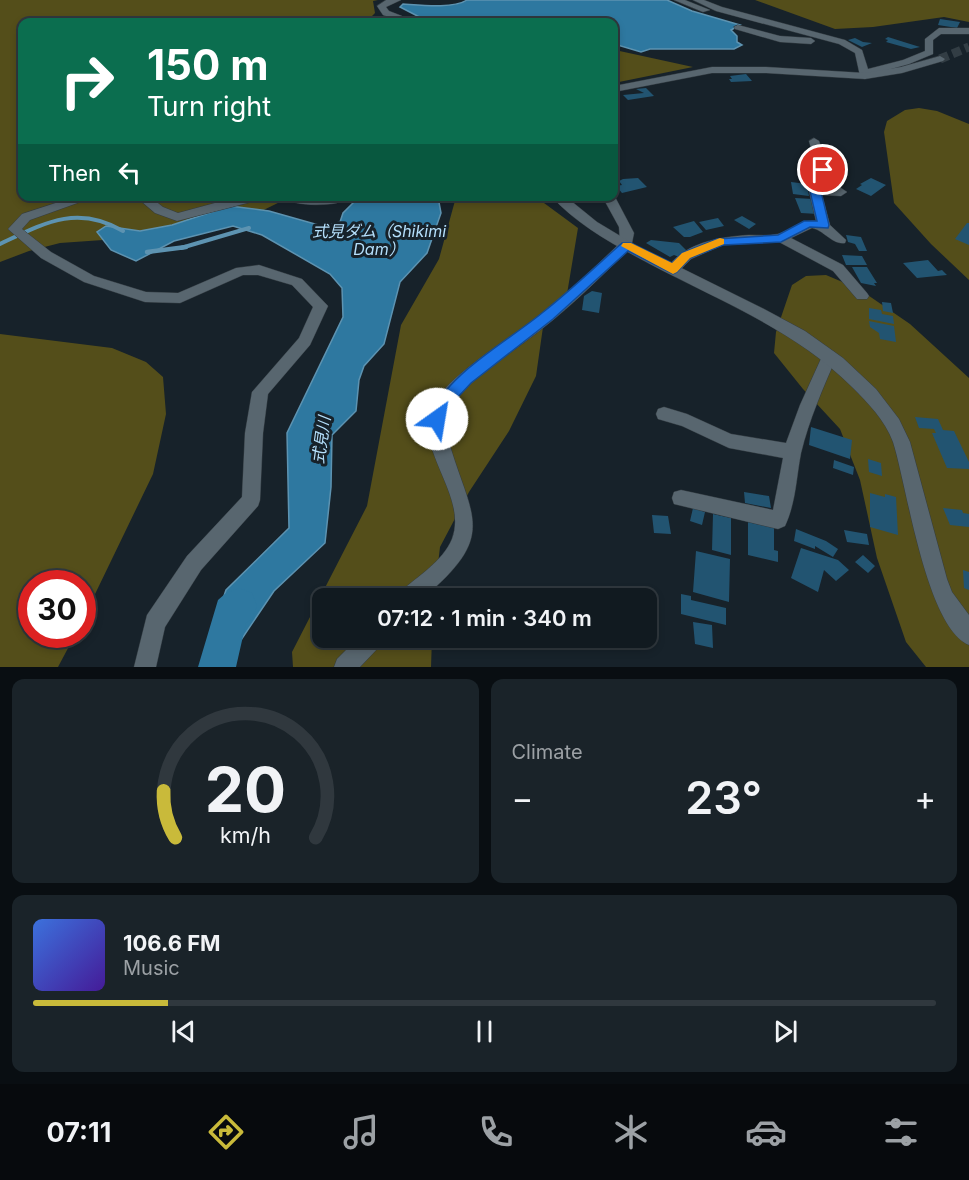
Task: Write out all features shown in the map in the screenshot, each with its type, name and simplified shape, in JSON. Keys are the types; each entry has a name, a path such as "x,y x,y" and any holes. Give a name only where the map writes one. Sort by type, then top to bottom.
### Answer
{"street":[{"path":"397,0 381,6 386,13 399,18"},
{"path":"678,0 699,9 773,24"},
{"path":"697,0 773,24 842,42 859,52 865,72"},
{"path":"738,27 780,39 799,39 831,44 865,72"},
{"path":"865,72 906,62 930,52 929,39 939,31 969,31"},
{"path":"618,88 712,70 865,72 902,70 940,59"},
{"path":"814,141 823,170 813,183 824,225 840,240"},
{"path":"815,190 841,192"},
{"path":"76,201 26,217 14,228 32,245 89,279 145,297 180,298 241,271 259,270 297,282 321,306 305,341 260,392 251,500 194,563 155,623 145,667"},
{"path":"147,201 159,210 177,217 237,201"},
{"path":"563,201 578,214 626,245 768,318 829,356 860,382 885,411 898,434 937,580 945,599 969,634"},
{"path":"419,588 448,561 462,538 465,514 458,487 437,433 437,419 441,406 466,379 549,316 626,245 627,230 610,201"},
{"path":"673,269 686,256 721,242 781,238 808,223 824,225"},
{"path":"781,238 838,268 862,296"},
{"path":"681,498 705,500 733,510 778,520 783,510 793,452 803,413 829,356"},
{"path":"664,414 687,421 729,441 793,452"},
{"path":"345,667 363,648"}],"shaded area":[{"path":"0,0 378,0 373,1 375,13 370,18 18,18 18,201 282,201 241,221 189,234 60,243 0,262"},
{"path":"755,0 969,0 969,22 944,17 873,27 835,29"},
{"path":"618,51 693,67 618,82"},
{"path":"919,108 937,111 969,124 969,280 931,244 894,203 884,132 887,121 905,110"},
{"path":"455,201 543,201 578,228 567,294 543,327 536,376 509,431 469,492 440,547 435,588 325,588 367,506 401,325 439,259"},
{"path":"826,275 859,289 910,324 969,378 969,667 926,667 906,642 877,558 860,480 840,429 774,353 776,332 792,285 806,276"},
{"path":"0,334 112,348 146,362 163,377 166,414 153,474 96,592 96,570 18,570 18,648 68,648 58,667 0,667"},
{"path":"312,613 312,648 432,648 431,667 293,667 292,652"}],"water":[{"path":"467,0 667,0 692,11 740,25 731,30 737,36 737,42 742,45 734,49 650,49 641,52 618,45 618,18 421,18 400,7 403,4 427,6 461,3"},
{"name":"式見ダム（Shikimi Dam）","path":"355,201 439,201 441,213 427,253 400,282 384,344 364,366 359,380 356,411 332,435 331,487 325,543 274,591 239,643 213,629 226,590 289,528 287,433 343,317 342,288 330,274 262,235 233,226 174,241 136,261 111,250 97,232 106,226 140,231 172,225 230,206 269,211 322,226 340,222 343,213"}],"building":[{"path":"940,19 960,22 957,28 938,25"},
{"path":"888,37 920,47 911,49 886,42 888,40 885,39"},
{"path":"855,38 872,43 862,47 848,40"},
{"path":"746,74 752,81 731,82 729,79 732,79 730,76"},
{"path":"646,88 654,96 628,100 623,95 644,93 636,89"},
{"path":"638,178 647,187 622,193 618,186 622,185 619,181"},
{"path":"871,178 886,185 871,196 856,189 862,185 860,184"},
{"path":"791,182 807,184 809,196 793,194"},
{"path":"795,198 813,199 818,214 801,213"},
{"path":"742,216 756,224 749,229 734,220"},
{"path":"718,218 724,226 706,230 699,222"},
{"path":"694,221 703,232 690,237 684,237 673,227"},
{"path":"969,223 969,245 955,239"},
{"path":"846,235 861,237 867,251 859,251 855,244 848,242"},
{"path":"651,240 679,243 687,251 679,257 674,255 670,257 646,243"},
{"path":"842,255 862,256 867,265 846,265"},
{"path":"928,260 938,271 942,270 947,275 917,278 903,263"},
{"path":"852,267 867,267 877,283 874,283 876,286 861,283"},
{"path":"592,291 602,293 599,313 582,310 584,296"},
{"path":"882,302 891,303 893,313 883,311"},
{"path":"869,308 881,310 882,314 893,316 894,324 869,319"},
{"path":"869,321 894,326 896,342 880,339 879,333 870,327"},
{"path":"915,417 938,419 943,430 954,431 969,462 969,469 947,468 932,433 936,433 934,429 919,428"},
{"path":"811,427 852,440 850,459 809,445"},
{"path":"868,459 881,463 882,476 869,472"},
{"path":"834,460 854,467 853,475 833,468"},
{"path":"744,492 769,496 771,508 745,503"},
{"path":"870,493 896,497 898,535 870,527"},
{"path":"693,508 705,512 702,525 690,521"},
{"path":"943,508 962,510 963,513 969,514 969,527 950,525"},
{"path":"713,514 731,518 731,555 712,550"},
{"path":"652,515 668,516 671,534 654,533"},
{"path":"748,522 774,528 774,550 778,551 778,562 748,555"},
{"path":"796,529 826,541 838,549 833,557 815,546 815,549 794,541"},
{"path":"844,530 867,534 869,545 847,542"},
{"path":"801,548 838,560 849,570 836,581 824,570 818,592 791,578"},
{"path":"696,551 730,559 729,602 693,592"},
{"path":"863,555 875,566 868,573 855,562"},
{"path":"963,570 969,572 969,590 964,588"},
{"path":"681,594 691,596 691,600 726,608 726,625 681,614"},
{"path":"693,622 712,625 713,648 695,644"}],"waterway":[{"path":"0,244 31,229 61,219 91,219 123,231"},
{"path":"183,247 249,228"},
{"path":"147,252 183,247"},
{"name":"式見川","path":"217,667 231,613 239,606"}],"tunnel":[{"path":"940,59 969,47"}],"slow traffic":[{"path":"627,246 673,269 686,256 720,242"}],"route":[{"path":"437,419 441,406 466,379 549,316 626,245 673,269 686,256 721,242 781,238 808,223 824,225 813,183 823,170"}]}
